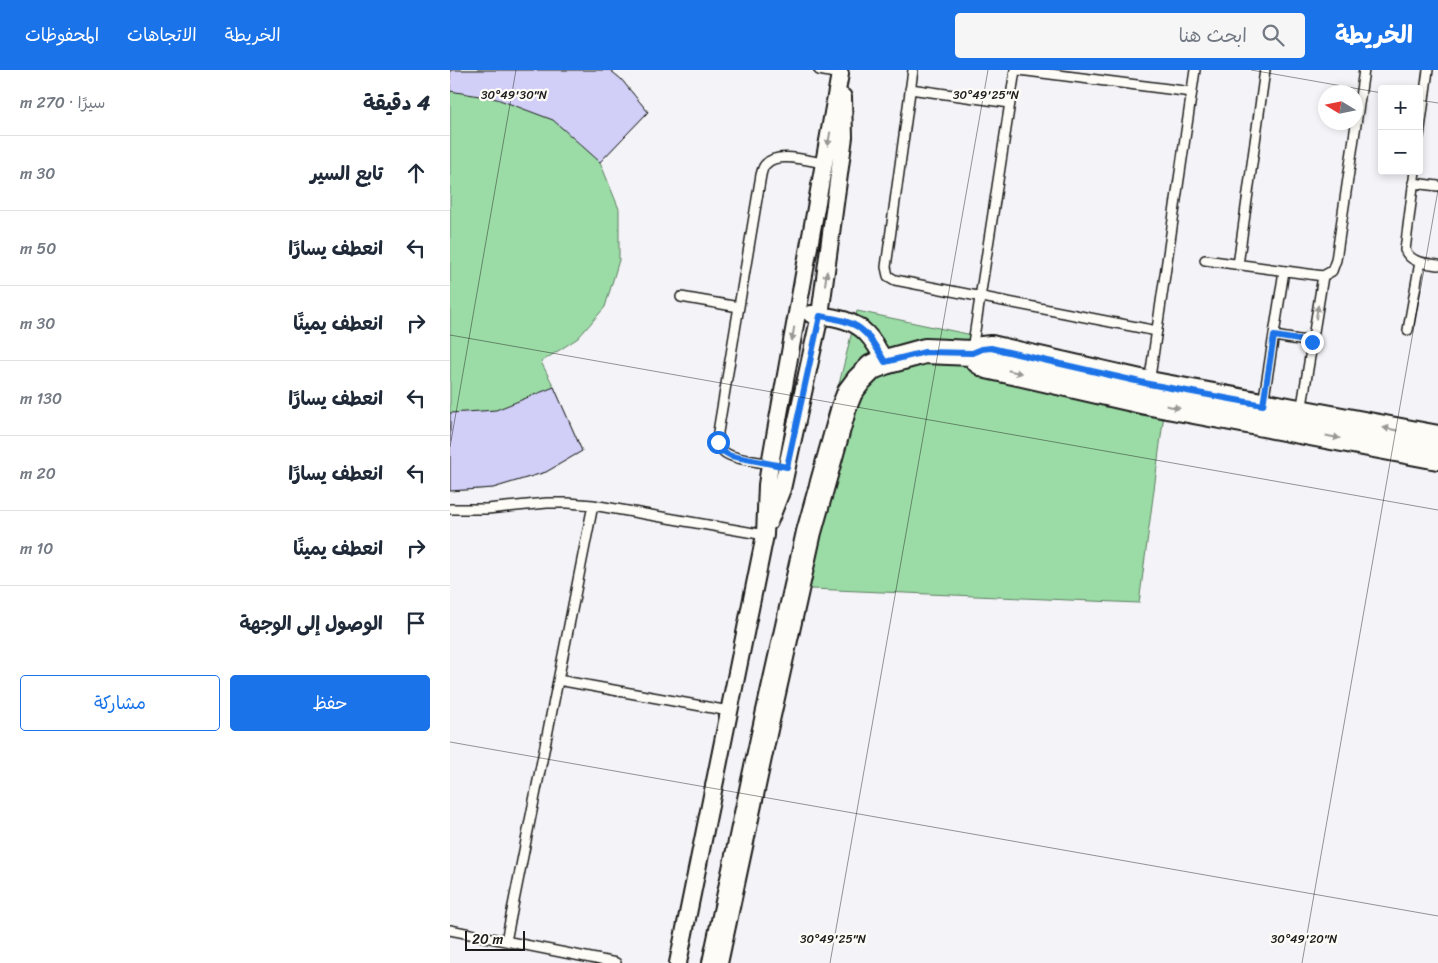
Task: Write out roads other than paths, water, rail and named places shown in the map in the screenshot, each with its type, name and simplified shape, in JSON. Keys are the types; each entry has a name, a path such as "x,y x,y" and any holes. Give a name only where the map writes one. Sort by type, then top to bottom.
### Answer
{"main road":[{"path":"716,963 809,532 844,407 850,392 872,367 925,352 972,353 991,348 1148,393 1299,421 1438,438"},
{"path":"1148,393 1263,405 1299,421 1438,457"}],"street":[{"path":"678,963 766,532 767,485 770,464 841,72"},
{"path":"766,532 778,502 787,467 820,316 844,137 841,72"},
{"path":"824,163 841,166"},
{"path":"797,312 842,319 858,326 866,332 885,362"},
{"path":"770,464 787,467"}],"lane":[{"path":"819,70 841,72"},
{"path":"913,70 886,272 888,276 896,280 1157,331"},
{"path":"972,353 1015,70"},
{"path":"1019,70 1192,92"},
{"path":"1148,393 1195,70"},
{"path":"1238,265 1265,70"},
{"path":"1205,260 1323,276 1332,271 1336,260 1364,70"},
{"path":"1420,130 1428,70"},
{"path":"910,89 1010,104"},
{"path":"770,464 731,456 722,451 718,442 718,432 761,175 765,164 773,158 784,157 824,163"},
{"path":"1414,175 1405,250 1413,260 1438,265"},
{"path":"1413,183 1438,186"},
{"path":"1408,330 1420,262"},
{"path":"1263,405 1284,271"},
{"path":"1299,421 1323,276"},
{"path":"681,297 739,307"},
{"path":"1274,336 1312,342"},
{"path":"450,509 487,509 547,503 568,503 593,505 766,532"},
{"path":"506,941 593,505"},
{"path":"558,680 730,712"},
{"path":"450,930 616,963"}]}
